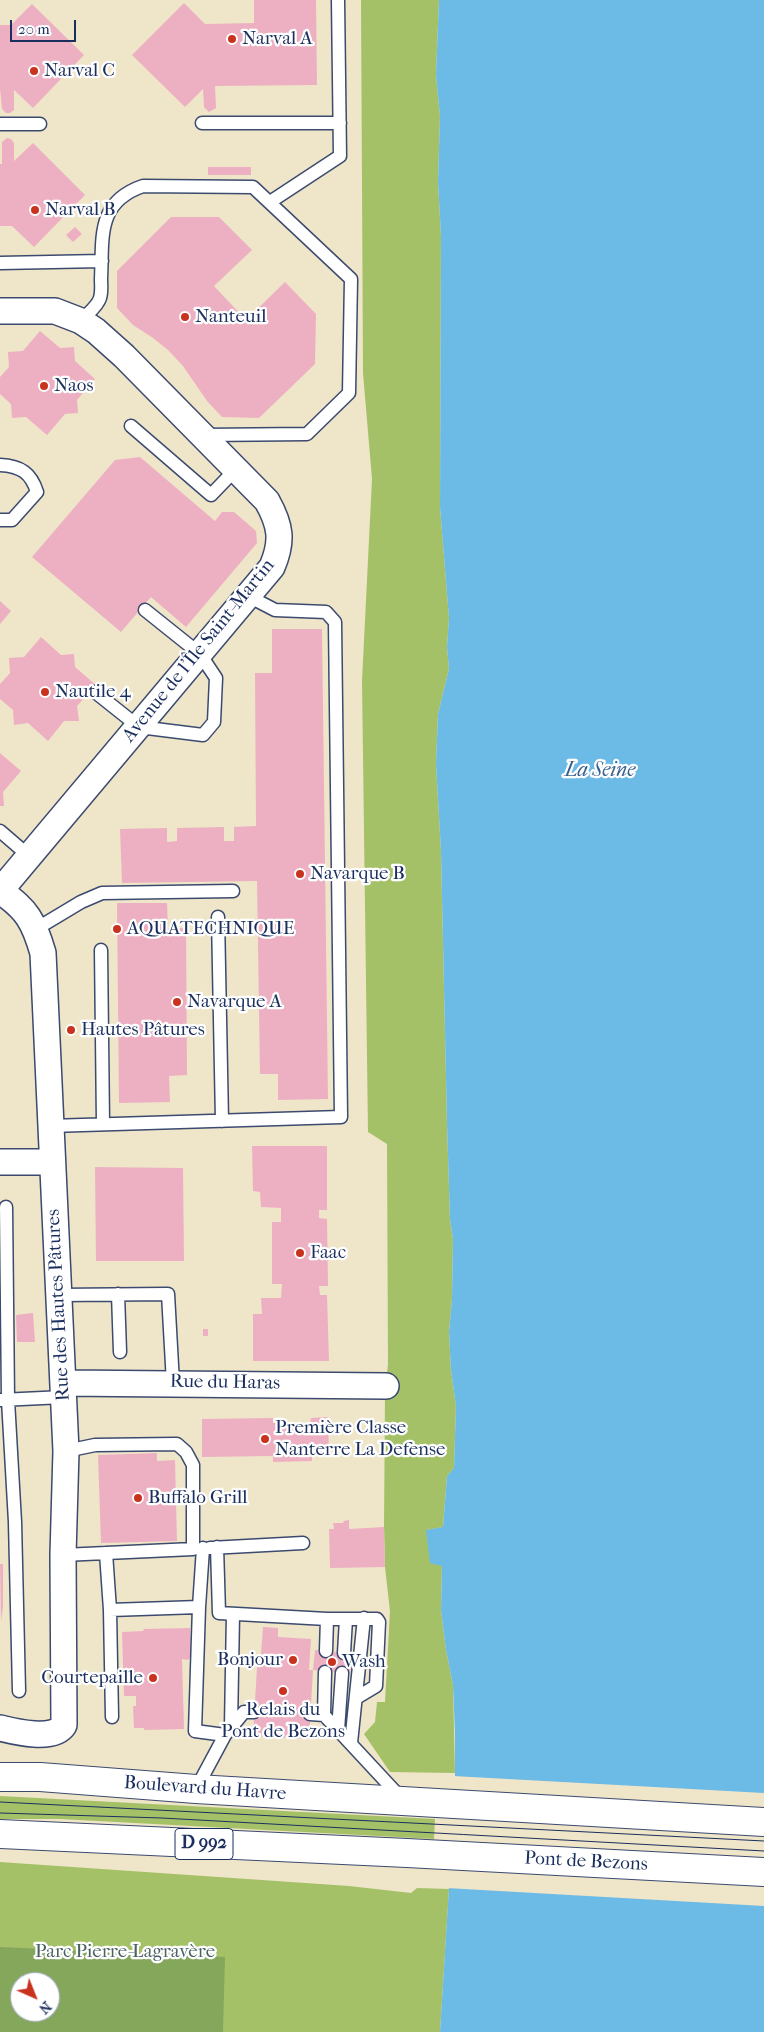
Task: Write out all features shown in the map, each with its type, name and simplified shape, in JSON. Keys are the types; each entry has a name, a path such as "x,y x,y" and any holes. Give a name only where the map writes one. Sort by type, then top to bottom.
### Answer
{"main road":[{"path":"0,1768 40,1778"},
{"name":"Boulevard du Havre","path":"0,1777 407,1801"},
{"path":"407,1801 752,1821"},
{"name":"Pont de Bezons","path":"0,1834 764,1872"}],"street":[{"name":"Avenue de l'Île Saint-Martin","path":"0,311 55,311 81,321 96,331 124,356 268,501 275,516 279,533 279,550 272,567 0,891"},
{"name":"Rue des Hautes Pâtures","path":"0,891 16,902 28,915 36,929 43,953 66,1451 63,1555 64,1718 62,1728 56,1732 24,1733 0,1728"},
{"path":"0,1162 52,1162"},
{"name":"Rue du Haras","path":"64,1390 173,1383 386,1386"}],"lane":[{"path":"270,202 340,156 338,0"},
{"path":"202,124 340,123"},
{"path":"0,124 40,124"},
{"path":"81,321 100,299 103,235 108,211 119,198 129,191 143,186 253,187 270,202 351,279 349,393 307,434 203,436"},
{"path":"0,263 102,262"},
{"path":"131,426 211,495 236,469"},
{"path":"0,465 21,469 33,479 37,492 12,520 0,520"},
{"path":"50,1126 341,1117 335,622 326,612 275,610 248,596"},
{"path":"95,692 139,727 203,735 214,722 216,678 200,654 145,610"},
{"path":"0,831 29,856"},
{"path":"36,929 81,902 102,892 233,891"},
{"path":"218,917 222,1121"},
{"path":"101,950 103,1124"},
{"path":"6,1206 4,1400 15,1522 19,1691"},
{"path":"118,1294 120,1352"},
{"path":"59,1295 168,1294 173,1383"},
{"path":"4,1400 64,1390"},
{"path":"66,1451 95,1445 177,1444 186,1452 193,1465 198,1549 199,1607 195,1731 228,1730"},
{"path":"63,1555 303,1542"},
{"path":"217,1547 219,1613 326,1619 364,1618 376,1619 380,1622 376,1686 356,1698"},
{"path":"106,1553 110,1610 112,1717"},
{"path":"110,1610 199,1607"},
{"path":"228,1730 233,1614"},
{"path":"344,1653 346,1618"},
{"path":"351,1743 364,1618"},
{"path":"326,1619 326,1651"},
{"path":"324,1715 325,1672"},
{"path":"338,1730 342,1673"},
{"path":"196,1789 228,1730 244,1712 254,1712"},
{"path":"310,1714 324,1715 407,1801"}],"green space":[{"path":"361,0 439,0 436,75 440,116 438,182 441,236 440,507 449,618 447,647 449,669 438,714 436,764 441,851 450,1219 453,1239 452,1299 449,1332 451,1370 456,1406 454,1468 447,1476 443,1527 427,1530 442,1566 441,1610 453,1685 455,1773 390,1772 364,1734 375,1722 377,1702 385,1702 390,1611 385,1567 384,1527 385,1396 388,1364 387,1144 368,1132 362,681 372,479 363,373"},
{"path":"0,1796 435,1819 434,1839 60,1819 0,1819"},
{"name":"Parc Pierre-Lagravère","path":"0,1862 349,1886 411,1893 417,1888 449,1889 440,2032 0,2032"},
{"path":"0,1947 225,1957 223,2032 0,2032"}],"water":[{"name":"La Seine","path":"439,0 764,0 764,2032 440,2032 455,1792 455,1735 453,1685 441,1610 442,1566 430,1563 426,1530 443,1527 447,1476 454,1468 456,1406 451,1370 449,1332 452,1299 453,1239 450,1219 441,851 436,764 438,714 449,669 447,647 449,618 440,507 441,236 438,182 440,116 436,75"}],"pier":[{"path":"453,1776 764,1793 764,1906 446,1888"}],"building":[{"name":"Narval A","path":"254,0 316,0 317,85 215,86 216,108 209,112 204,107 203,89 185,107 132,55 184,3 205,24 254,23"},
{"name":"Narval C","path":"32,4 84,55 33,108 14,90 14,110 6,113 2,109 0,88 0,25 11,25"},
{"name":"Narval B","path":"7,138 11,139 14,143 14,161 33,143 85,195 34,247 12,226 0,226 0,164 2,164 2,142"},
{"path":"208,167 251,167 251,175 208,175"},
{"name":"Nanteuil","path":"171,217 219,217 252,250 214,286 246,320 285,282 316,314 315,364 259,418 222,417 207,401 183,366 168,350 133,325 117,308 117,271"},
{"path":"75,227 82,234 73,242 66,235"},
{"name":"Naos","path":"40,331 60,348 74,347 75,361 95,379 77,400 78,413 65,414 47,435 26,417 12,418 11,404 0,394 0,377 9,367 8,352 23,351"},
{"path":"140,457 215,521 222,512 234,512 256,531 257,543 186,627 151,597 121,632 32,557 115,460"},
{"path":"0,601 11,611 0,624"},
{"name":"Navarque B","path":"272,629 322,629 328,1099 278,1100 278,1074 260,1074 257,881 122,883 120,829 167,828 167,842 177,841 177,828 224,827 224,841 234,841 234,827 256,826 255,673 272,673"},
{"name":"Nautile 4","path":"41,637 61,655 74,654 75,667 96,685 77,706 79,721 64,721 48,741 28,723 14,725 13,710 0,699 0,684 10,673 9,658 24,657"},
{"path":"0,753 21,771 3,792 4,806 0,806"},
{"path":"117,903 167,903 168,928 186,928 187,1075 169,1076 170,1102 119,1103"},
{"name":"Faac","path":"252,1146 327,1146 327,1210 319,1210 319,1218 327,1219 328,1286 319,1286 320,1295 327,1295 329,1361 253,1361 253,1314 262,1314 261,1298 281,1298 282,1284 272,1284 272,1222 281,1222 281,1208 261,1207 260,1192 253,1191"},
{"path":"95,1167 183,1168 184,1261 96,1261"},
{"path":"33,1313 35,1342 17,1342 16,1315"},
{"path":"203,1329 208,1329 208,1336 203,1336"},
{"name":"Première Classe Nanterre La Defense","path":"328,1417 329,1455 312,1456 312,1461 273,1462 273,1456 202,1457 202,1419 273,1418 273,1423 310,1423 311,1418"},
{"name":"Buffalo Grill","path":"157,1453 157,1461 175,1460 177,1541 101,1543 98,1455"},
{"path":"349,1520 349,1529 384,1527 385,1567 330,1568 329,1529 334,1529 333,1523 343,1523"},
{"path":"0,1564 3,1564 3,1607 1,1621"},
{"name":"Relais du Pont de Bezons","path":"263,1627 278,1628 278,1637 311,1639 309,1670 313,1670 309,1739 253,1736 257,1667 260,1667"},
{"name":"Courtepaille","path":"190,1628 191,1656 188,1660 182,1659 184,1729 144,1730 144,1728 134,1728 133,1706 136,1706 136,1696 124,1696 122,1632 143,1631 144,1629"},
{"name":"Wash","path":"315,1650 351,1654 350,1673 313,1670"}],"tram line":[{"path":"0,1802 764,1841"},
{"path":"0,1813 162,1818 764,1851"}],"place":[{"name":"Narval A","path":"232,39"},
{"name":"Narval C","path":"34,71"},
{"name":"Narval B","path":"35,210"},
{"name":"Nanteuil","path":"185,317"},
{"name":"Naos","path":"44,386"},
{"name":"Nautile 4","path":"45,692"},
{"name":"Navarque B","path":"300,874"},
{"name":"AQUATECHNIQUE","path":"117,929"},
{"name":"Navarque A","path":"177,1002"},
{"name":"Hautes Pâtures","path":"71,1030"},
{"name":"Faac","path":"300,1253"},
{"name":"Première Classe Nanterre La Defense","path":"265,1439"},
{"name":"Buffalo Grill","path":"138,1498"},
{"name":"Bonjour","path":"293,1660"},
{"name":"Wash","path":"332,1662"},
{"name":"Courtepaille","path":"153,1678"},
{"name":"Relais du Pont de Bezons","path":"283,1691"}]}
